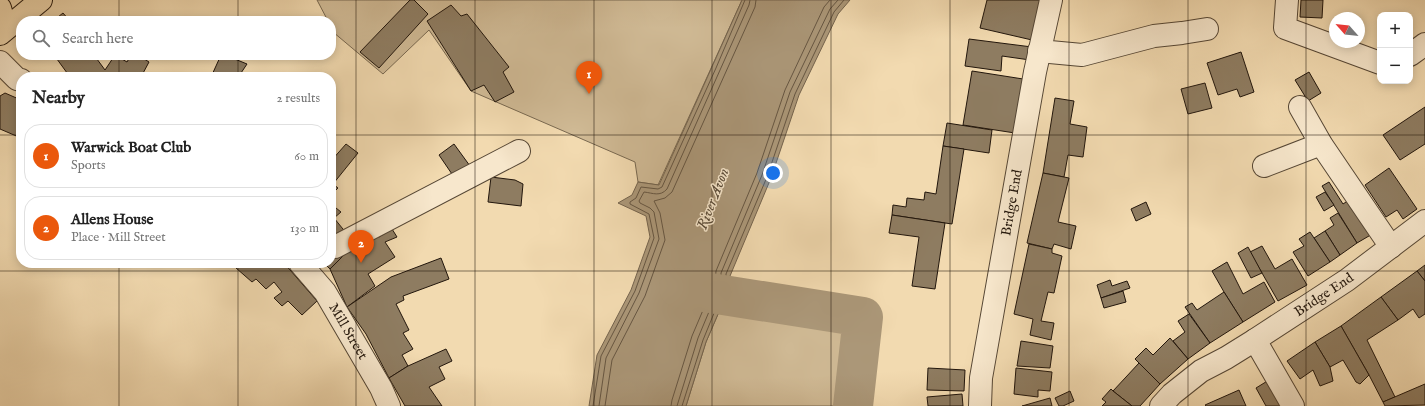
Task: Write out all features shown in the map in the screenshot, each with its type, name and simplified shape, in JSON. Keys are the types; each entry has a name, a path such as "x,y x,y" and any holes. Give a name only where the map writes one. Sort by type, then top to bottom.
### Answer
{"main road":[{"path":"21,16 40,0"},
{"path":"0,8 2,15 0,20"},
{"path":"0,34 16,20"}],"street":[{"name":"Bridge End","path":"980,406 981,378 1039,52 1051,0"},
{"path":"1287,0 1285,28 1377,62"},
{"path":"1039,52 1082,55 1154,36 1207,29"},
{"path":"1413,53 1425,44"},
{"path":"0,62 16,78"},
{"path":"1300,107 1321,144 1391,246"},
{"path":"1264,166 1321,144"},
{"path":"336,246 519,151"},
{"name":"Bridge End","path":"1161,406 1172,394 1201,371 1255,340 1347,280 1425,221"},
{"name":"Mill Street","path":"307,268 326,292 381,388 389,406"},
{"path":"1255,340 1293,406"}],"shaded area":[{"path":"317,0 742,0 658,185 638,182 635,162 471,91 429,30 383,74 336,35 336,16 325,16"},
{"path":"731,284 738,290 804,290 873,301 862,406 686,406 706,342"}],"water":[{"name":"River Avon","path":"742,0 850,0 838,14 799,95 771,178 730,276 731,284 706,342 686,406 589,406 597,355 631,290 650,237 646,216 618,203 632,195 638,182 659,185"}],"building":[{"path":"410,0 414,0 428,14 379,68 360,52"},
{"path":"987,0 1041,0 1032,40 980,28"},
{"path":"1301,0 1323,0 1322,18 1300,17"},
{"path":"451,5 461,16 467,14 509,67 503,72 514,92 495,102 484,85 471,91 427,21"},
{"path":"969,39 1032,47 1030,60 1002,56 1001,71 965,66"},
{"path":"1241,52 1254,92 1240,97 1237,89 1218,95 1207,63"},
{"path":"58,60 98,60 105,70 112,60 124,60 127,62 128,60 146,60 149,62 144,72 66,72"},
{"path":"219,60 237,60 247,64 242,72 213,72"},
{"path":"972,71 1023,79 1015,133 963,125"},
{"path":"1309,72 1321,93 1308,101 1295,80"},
{"path":"1205,83 1212,108 1188,114 1181,89"},
{"path":"5,93 16,98 16,136 0,129 0,96"},
{"path":"1055,98 1074,101 1070,124 1087,127 1083,157 1068,155 1064,177 1043,173"},
{"path":"1425,107 1425,144 1400,160 1383,135"},
{"path":"947,123 992,130 989,153 943,146"},
{"path":"346,144 358,153 336,180 336,155"},
{"path":"454,144 470,166 454,177 439,155"},
{"path":"943,146 964,149 952,224 892,215 893,205 906,207 907,198 924,200 925,192 936,194"},
{"path":"1389,168 1417,209 1403,219 1397,210 1386,217 1365,185"},
{"path":"1043,173 1069,178 1058,222 1076,226 1071,249 1054,244 1052,249 1027,243"},
{"path":"491,177 515,180 523,184 521,206 488,202"},
{"path":"1329,182 1343,204 1352,198 1374,233 1357,243 1322,186"},
{"path":"1325,192 1334,205 1324,211 1316,197"},
{"path":"1146,202 1151,214 1136,221 1131,209"},
{"path":"336,208 341,212 336,216"},
{"path":"1338,213 1357,243 1340,255 1325,231 1334,225 1330,218"},
{"path":"892,215 945,223 935,289 912,286 919,237 889,233"},
{"path":"336,220 347,234 346,253 336,263"},
{"path":"392,229 397,237 385,242 395,257 368,274 375,286 347,307 330,269 336,268 336,263 346,253 377,233 379,237"},
{"path":"1325,231 1340,255 1330,262 1314,238"},
{"path":"1310,232 1330,262 1308,276 1293,252 1304,246 1299,239"},
{"path":"1029,244 1052,249 1052,253 1062,256 1054,293 1048,292 1041,321 1054,323 1051,340 1030,335 1033,319 1014,314"},
{"path":"1262,246 1275,269 1292,259 1307,285 1278,301 1250,252"},
{"path":"1248,247 1262,273 1251,278 1238,253"},
{"path":"441,258 449,279 403,296 404,300 396,304 409,330 403,333 413,349 402,355 408,366 389,378 366,334 347,307 391,277"},
{"path":"1227,262 1243,294 1264,282 1275,302 1243,322 1212,271"},
{"path":"1425,265 1425,281 1417,271"},
{"path":"236,268 288,268 317,301 302,315 288,301 282,306 274,298 282,292 274,282 266,289 256,279 252,282"},
{"path":"1417,271 1425,281 1425,314 1419,318 1413,309 1398,320 1381,297"},
{"path":"1110,280 1112,286 1127,281 1130,288 1101,298 1097,285"},
{"path":"1123,291 1126,302 1104,308 1101,298"},
{"path":"1224,292 1243,322 1210,343 1185,307 1192,303 1197,310"},
{"path":"1381,297 1398,320 1367,340 1395,397 1383,402 1341,326"},
{"path":"1189,314 1210,343 1188,359 1173,341 1185,332 1178,321"},
{"path":"1341,326 1369,375 1360,384 1356,382 1343,360 1330,367 1315,342"},
{"path":"1170,338 1188,359 1160,384 1135,359 1146,348 1153,355"},
{"path":"1021,341 1053,346 1050,368 1017,366"},
{"path":"1315,342 1330,367 1333,381 1320,386 1313,370 1300,379 1287,361"},
{"path":"446,349 452,361 439,367 445,379 429,387 442,406 405,406 389,378 408,366"},
{"path":"1139,363 1160,384 1140,406 1132,406 1113,391"},
{"path":"928,368 965,370 964,391 927,390"},
{"path":"1016,368 1052,372 1050,391 1038,390 1038,397 1014,394"},
{"path":"1269,380 1285,406 1266,406 1256,388"},
{"path":"1425,384 1425,405 1385,406 1383,402"},
{"path":"1111,389 1132,406 1102,406 1106,402 1102,399"},
{"path":"1239,390 1246,406 1205,405"},
{"path":"1070,391 1074,401 1063,406 1059,406 1055,398"},
{"path":"962,394 963,406 928,406 927,397"},
{"path":"1050,398 1052,406 1022,406"}],"waterway":[{"path":"679,288 863,317 853,406"}],"place":[{"name":"Warwick Boat Club","path":"589,94"},
{"name":"Allens House","path":"361,263"}]}
